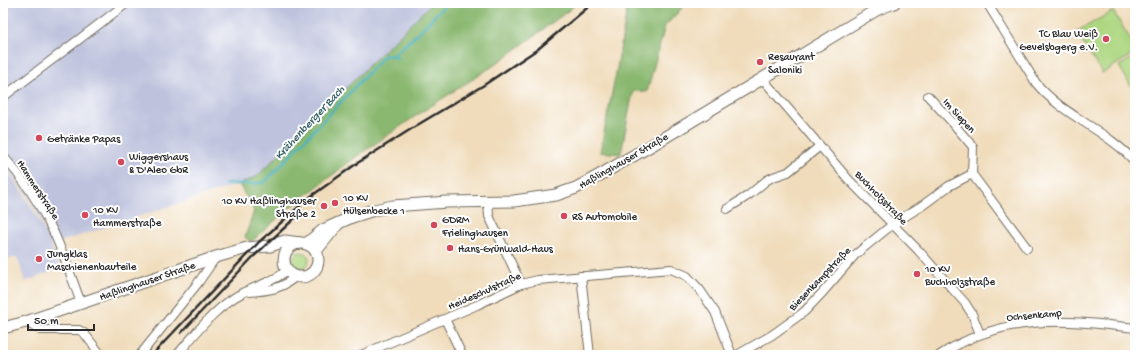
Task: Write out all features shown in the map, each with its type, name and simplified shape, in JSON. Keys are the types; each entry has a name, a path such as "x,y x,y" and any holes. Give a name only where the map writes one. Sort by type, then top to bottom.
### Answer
{"main road":[{"name":"Haßlinghauser Straße","path":"3,328 26,322 216,257 247,248 270,246 284,241 303,243 323,230 352,217 393,206 447,202 514,201 556,195 576,188 882,6 894,3"},
{"path":"316,252 338,223"},
{"path":"303,243 311,246 316,252 318,259 317,264 315,269 309,274 298,276 291,273 286,268 284,257 287,250 291,246 303,243"},
{"path":"270,246 281,253 284,257"}],"street":[{"path":"3,97 127,3"},
{"path":"987,3 1042,90 1072,114 1117,144 1129,154 1135,162"},
{"name":"Buchholzstraße","path":"762,78 849,180 893,224 965,303 972,314 980,334"},
{"name":"Im Siepen","path":"928,96 973,147 972,174"},
{"path":"727,209 749,196 767,180 788,172 820,146"},
{"name":"Hammerstraße","path":"3,156 25,184 53,231 82,303"},
{"path":"893,224 949,186 972,174 1027,248"},
{"path":"488,202 489,216 521,284"},
{"name":"Biesenkampstraße","path":"737,355 772,336 804,312 855,255 893,224"},
{"path":"140,355 198,283 216,257"},
{"path":"177,355 208,319 225,303 283,274 286,268"},
{"name":"Heideschulstraße","path":"361,355 521,284 538,280 671,269 681,272 687,276 704,295 715,312 732,355"},
{"path":"243,293 268,291 282,286 298,276"},
{"path":"581,276 590,355"},
{"path":"445,319 462,355"},
{"name":"Ochsenkamp","path":"940,355 965,340 980,334 1020,324 1048,321 1081,322 1135,328"},
{"path":"26,322 40,330 79,330 84,332 101,355"}],"shaded area":[{"path":"3,3 432,3 256,177 239,184 54,244 21,185 3,166"},
{"path":"3,168 16,182 34,211 48,237 60,268 25,282 17,257 3,261"}],"green space":[{"path":"432,3 577,3 493,66 417,115 356,157 288,209 251,242 245,237 254,211 239,184 256,177"},
{"path":"628,3 691,3 685,5 665,26 647,92 633,91 621,154 600,152 617,68"},
{"name":"TC Blau Weiß Gevelsbgerg e.V.","path":"1113,11 1135,47 1135,53 1102,73 1076,32"},
{"name":"TC Blau Weiß Gevelsbgerg e.V.","path":"1135,56 1135,93 1119,66"},
{"path":"298,252 304,252 309,257 307,266 304,268 298,268 293,263 293,257"}],"waterway":[{"path":"392,56 414,37 447,3"},
{"name":"Krähenberger Bach","path":"225,184 254,184 265,182 385,55 397,58"}],"railway":[{"path":"152,355 259,242 310,197 356,164 484,85 538,49 593,3"},
{"path":"181,333 253,257 296,217"}],"place":[{"name":"TC Blau Weiß Gevelsbgerg e.V.","path":"1106,39"},
{"name":"Resaurant Saloniki","path":"760,62"},
{"name":"Getränke Papas","path":"39,138"},
{"name":"Wiggershaus & D'Aleo GbR","path":"121,162"},
{"name":"10 KV Hülsenbecke 1","path":"335,203"},
{"name":"10 KV Haßlinghauser Straße 2","path":"324,206"},
{"name":"10 KV Hammerstraße","path":"85,215"},
{"name":"RS Automobile","path":"564,216"},
{"name":"GDRM Frielinghausen","path":"434,225"},
{"name":"Hans-Grünwald-Haus","path":"450,248"},
{"name":"Jungklas Maschienenbauteile","path":"39,259"},
{"name":"10 KV Buchholzstraße","path":"917,274"}]}
